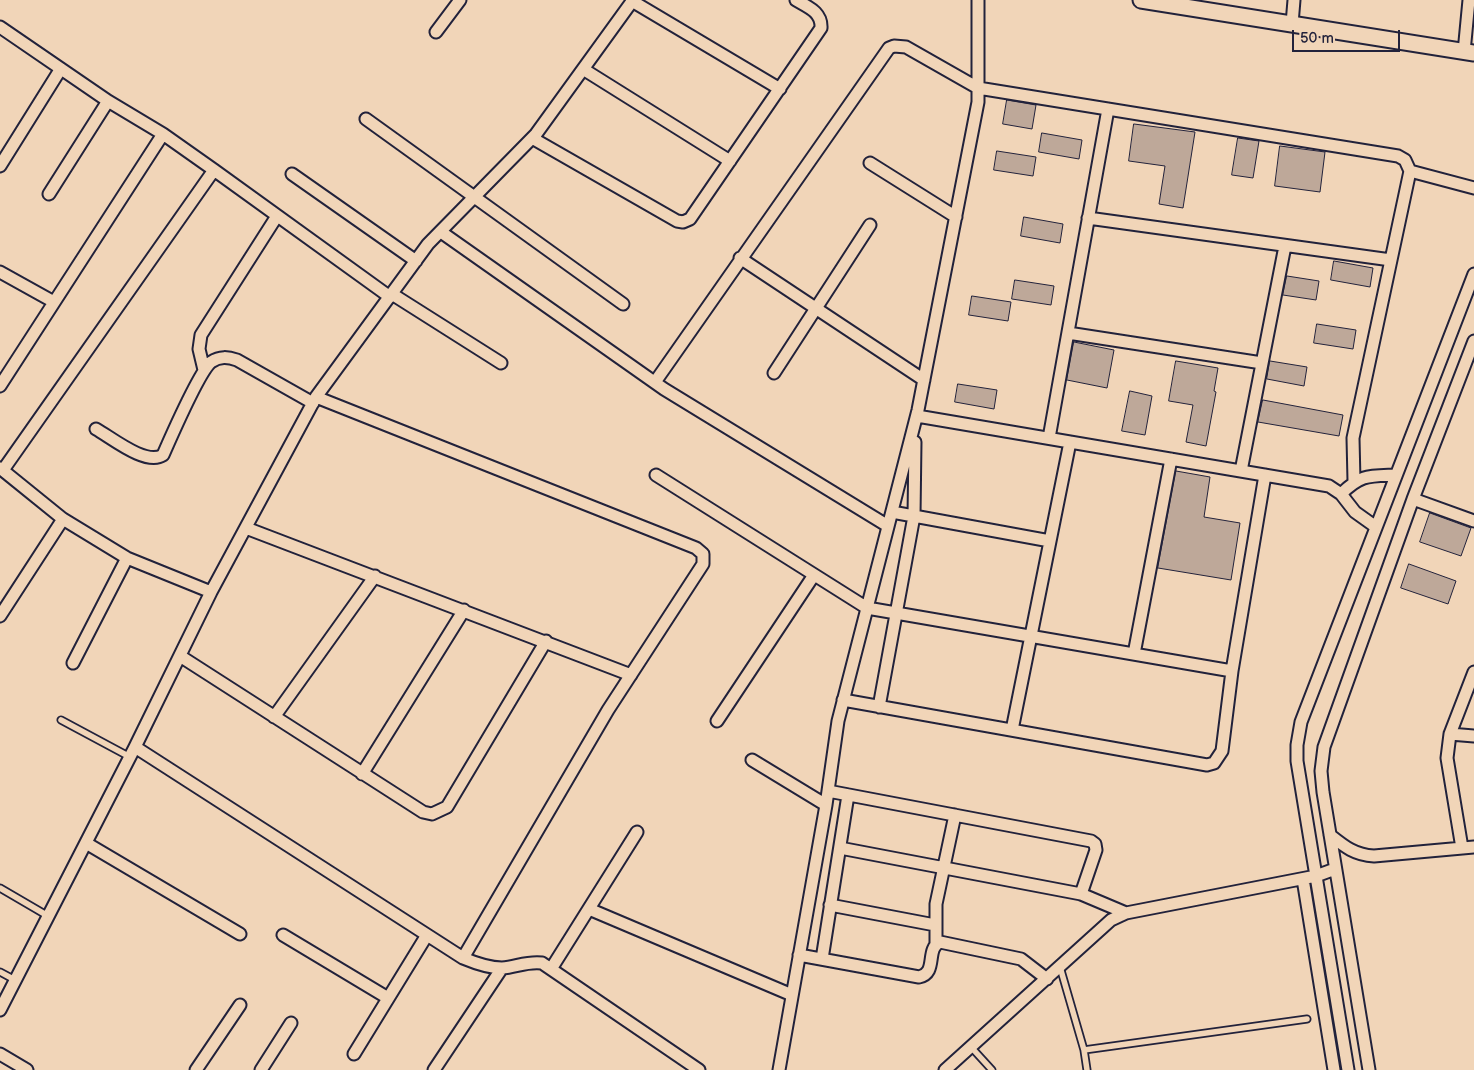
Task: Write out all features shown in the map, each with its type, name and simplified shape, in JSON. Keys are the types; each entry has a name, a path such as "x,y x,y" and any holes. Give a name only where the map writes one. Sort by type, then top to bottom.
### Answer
{"street":[{"path":"436,32 460,0"},
{"path":"0,1010 133,752 211,592 314,400 416,261 473,198 532,138 632,0 780,89"},
{"path":"532,138 677,221 684,222 690,219 821,28 821,20 817,12 796,0"},
{"path":"779,1070 826,806 835,734 916,419 978,102 978,0"},
{"path":"1141,0 1469,52 1470,0"},
{"path":"1292,24 1294,0"},
{"path":"0,27 60,70 163,134 391,295 501,363"},
{"path":"655,382 740,258 889,48 894,46 906,47 978,88 1398,156 1404,160 1410,171 1353,438 1354,481"},
{"path":"583,69 730,161"},
{"path":"0,166 60,70"},
{"path":"49,194 108,101"},
{"path":"1049,438 1108,109"},
{"path":"366,119 473,198 623,304"},
{"path":"0,386 163,134"},
{"path":"870,163 956,217"},
{"path":"211,592 128,558 63,519 2,469 214,170"},
{"path":"1410,171 1474,188"},
{"path":"292,174 416,261"},
{"path":"204,370 199,349 201,335 277,216"},
{"path":"1088,218 1391,260"},
{"path":"774,373 870,225"},
{"path":"441,232 655,382 888,526"},
{"path":"1241,471 1286,246"},
{"path":"740,258 924,380"},
{"path":"0,272 54,302"},
{"path":"1348,1070 1297,761 1296,744 1301,722 1474,274"},
{"path":"1068,333 1262,363"},
{"path":"1369,1070 1335,869 1321,771 1324,747 1413,498 1474,341"},
{"path":"96,429 144,457 158,458 162,456 204,370 218,358 232,358 314,400 696,548 703,554 704,564 608,710 463,958"},
{"path":"916,419 1049,438 1329,486 1341,494 1355,512 1376,527"},
{"path":"879,707 914,516 916,419"},
{"path":"1012,730 1070,442"},
{"path":"1134,654 1172,459"},
{"path":"656,475 867,608 1232,671"},
{"path":"843,700 1207,765 1214,763 1222,751 1232,671 1264,475"},
{"path":"1341,494 1354,481 1363,477 1396,475"},
{"path":"1413,498 1474,521"},
{"path":"892,512 1050,541"},
{"path":"0,616 63,519"},
{"path":"246,528 631,675"},
{"path":"73,664 128,558"},
{"path":"717,721 814,574"},
{"path":"274,717 375,576"},
{"path":"362,774 464,610"},
{"path":"180,656 362,774 423,812 432,814 440,812 447,807 546,641"},
{"path":"1462,848 1447,758 1450,734 1474,672"},
{"path":"1450,734 1474,736"},
{"path":"133,752 463,958 475,963 502,968 532,962 542,963 699,1070"},
{"path":"752,760 826,806"},
{"path":"828,791 955,814 1091,842 1095,844 1096,850 1081,894"},
{"path":"822,959 848,795"},
{"path":"800,955 919,977 925,976 929,972 936,943 936,904 945,869 955,814"},
{"path":"551,969 637,832"},
{"path":"1330,835 1350,851 1361,855 1374,856 1474,847"},
{"path":"86,843 240,934"},
{"path":"840,848 1081,894 1126,913"},
{"path":"945,1070 1111,920 1126,913 1303,879 1335,869"},
{"path":"1303,879 1334,1070"},
{"path":"830,905 935,925"},
{"path":"589,909 792,995"},
{"path":"283,934 388,998"},
{"path":"354,1054 427,934"},
{"path":"936,943 940,942 1021,959 1047,979"},
{"path":"434,1070 502,968"},
{"path":"196,1070 240,1005"},
{"path":"261,1070 291,1023"},
{"path":"0,1054 27,1070"}],"lane":[{"path":"61,720 133,752"},
{"path":"0,888 48,916"},
{"path":"1060,967 1084,1050 1087,1070"},
{"path":"0,972 15,980"},
{"path":"1084,1050 1307,1019"},
{"path":"971,1047 992,1070"}],"building":[{"path":"1007,100 1036,105 1032,129 1003,124"},
{"path":"1134,124 1195,132 1183,208 1159,204 1165,166 1129,161"},
{"path":"1042,133 1082,140 1079,159 1039,152"},
{"path":"1238,138 1259,141 1253,178 1232,175"},
{"path":"1280,146 1325,152 1320,192 1275,186"},
{"path":"997,151 1036,157 1033,176 994,170"},
{"path":"1024,217 1063,224 1060,243 1021,236"},
{"path":"1334,261 1373,268 1370,287 1331,280"},
{"path":"1287,276 1319,281 1316,300 1283,295"},
{"path":"1015,280 1054,286 1051,305 1012,299"},
{"path":"972,296 1011,302 1008,321 969,315"},
{"path":"1317,324 1356,330 1353,349 1314,343"},
{"path":"1074,342 1114,350 1107,388 1067,380"},
{"path":"1176,361 1218,368 1214,391 1216,392 1206,446 1186,442 1193,405 1169,401"},
{"path":"1270,361 1307,367 1304,386 1267,379"},
{"path":"958,384 997,390 994,409 955,402"},
{"path":"1130,391 1152,396 1145,435 1122,431"},
{"path":"1263,400 1343,415 1339,436 1258,422"},
{"path":"1176,471 1210,477 1204,517 1240,523 1231,580 1158,568"},
{"path":"1430,513 1471,528 1461,556 1420,542"},
{"path":"1409,564 1456,581 1448,604 1401,588"}]}
